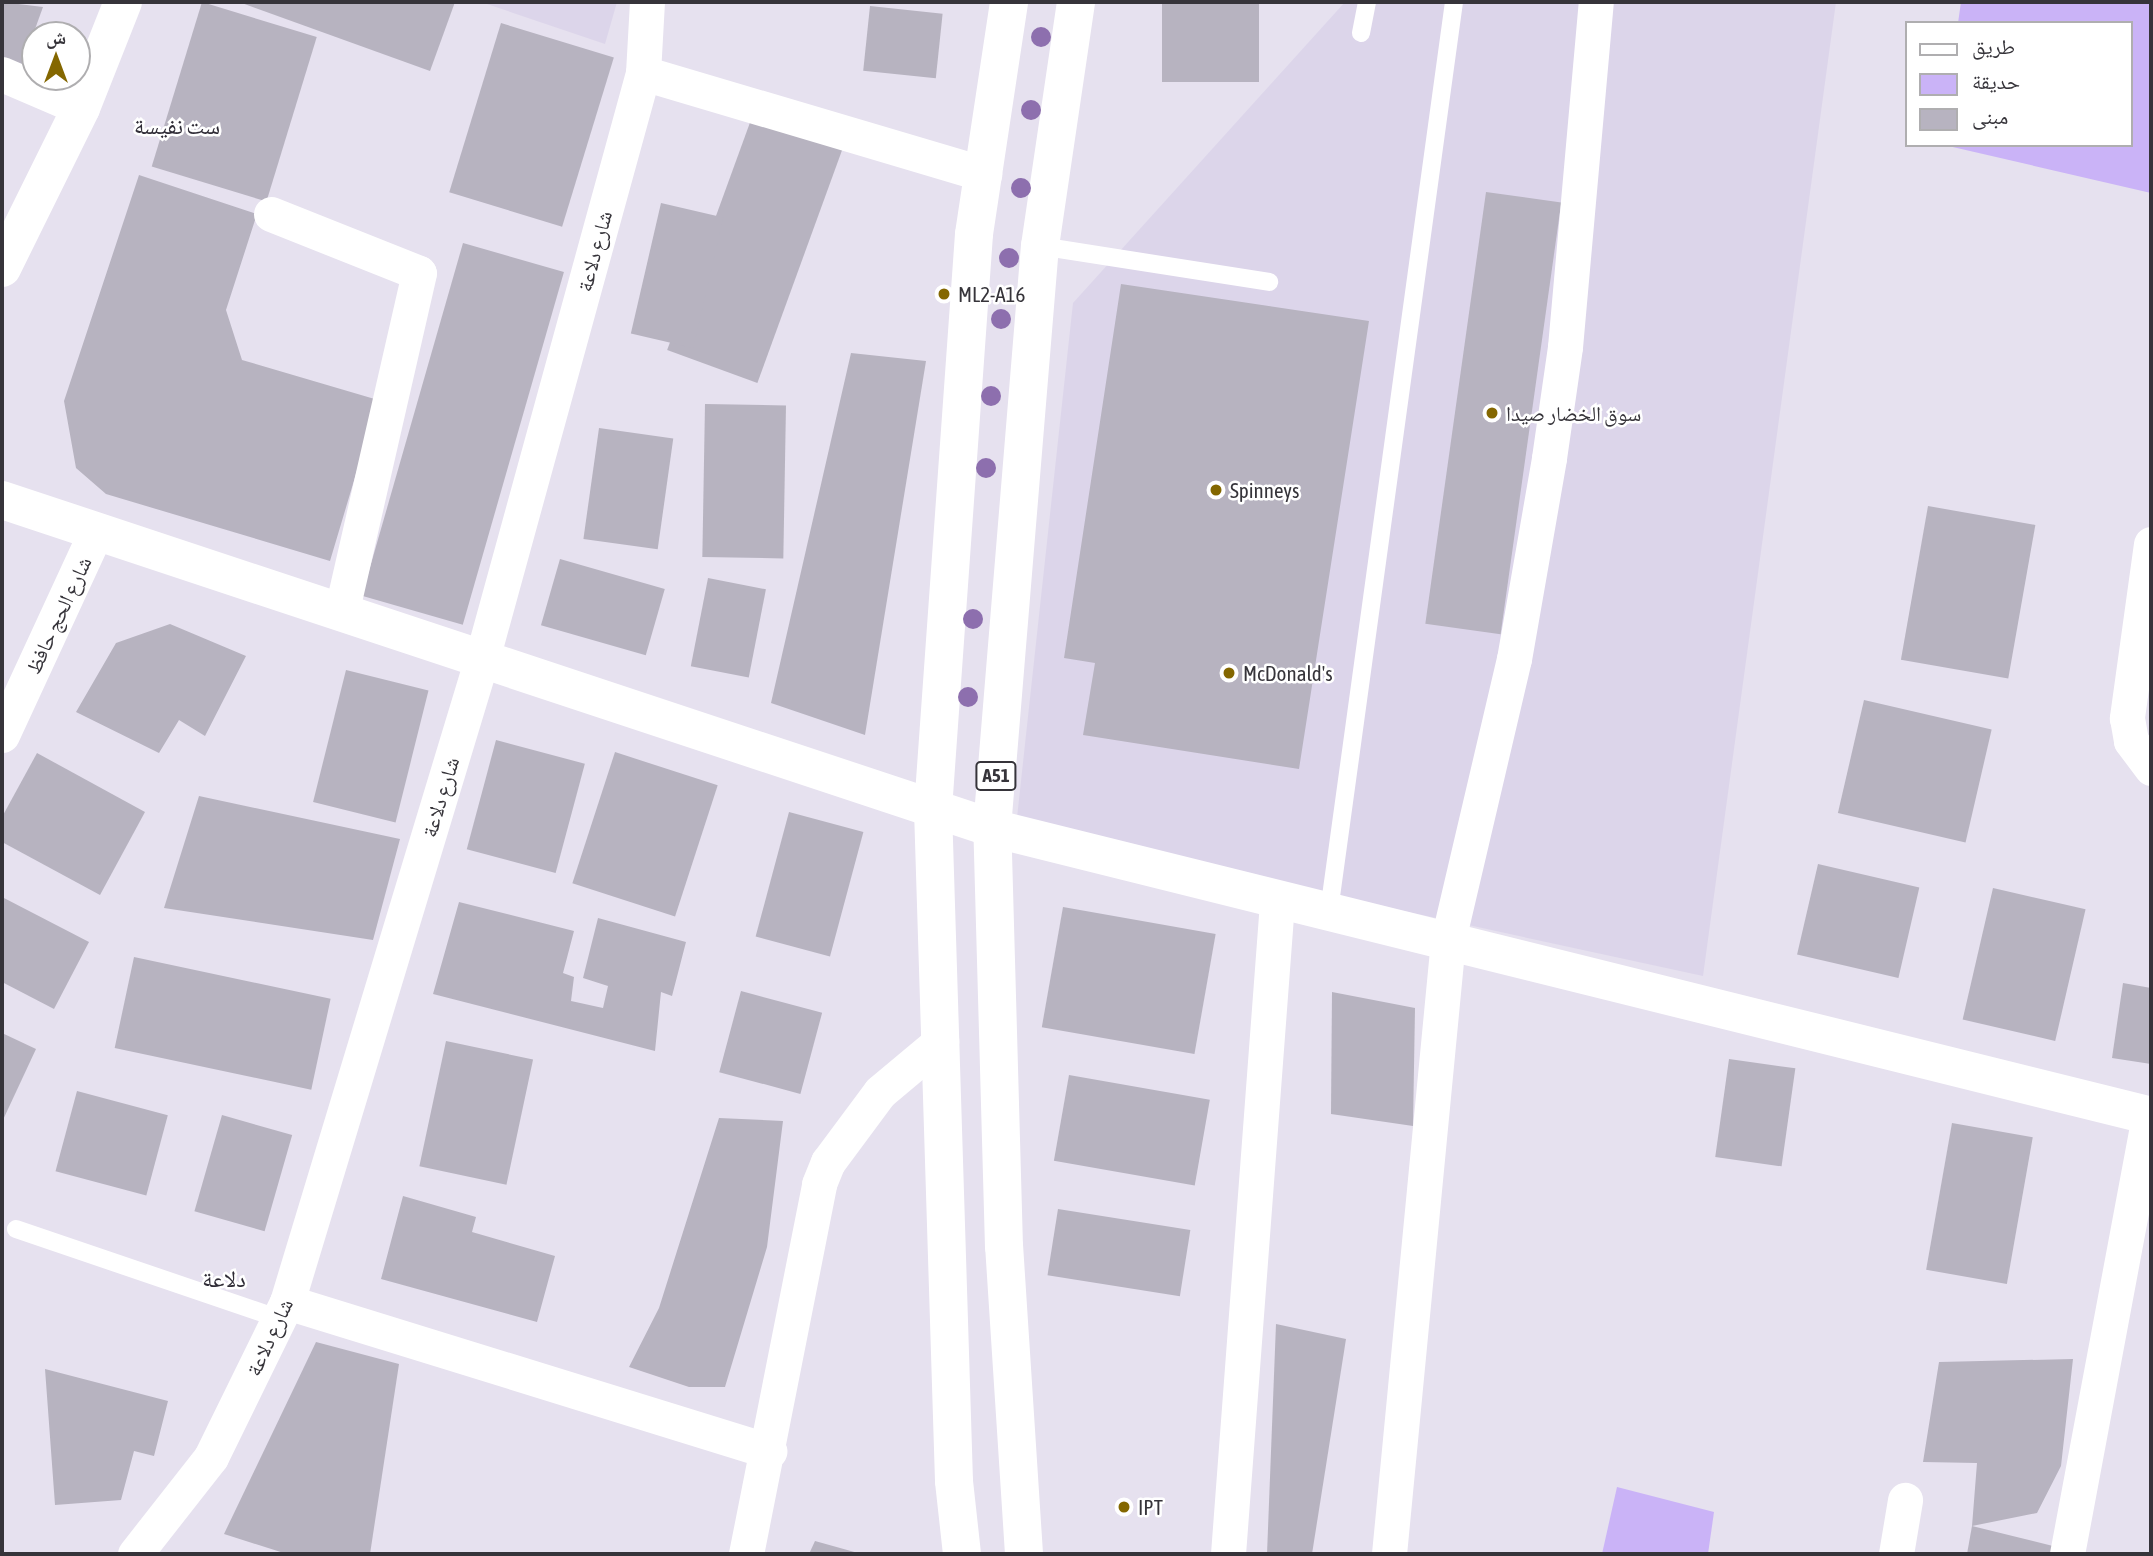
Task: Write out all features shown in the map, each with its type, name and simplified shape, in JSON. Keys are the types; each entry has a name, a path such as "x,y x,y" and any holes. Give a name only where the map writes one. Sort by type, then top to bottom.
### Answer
{"main road":[{"path":"2,268 81,108 123,2"},
{"path":"962,1554 954,1481 933,809 984,174 1009,2"},
{"name":"A51","path":"1024,1554 1004,1247 992,828 1040,246 1076,2"},
{"path":"2,500 483,655 992,828 1277,902 1329,911 1448,940 2150,1116"}],"street":[{"name":"شارع دلاعة","path":"135,1554 211,1457 284,1311 483,655 643,73 647,2"},
{"path":"1389,1554 1448,940 1514,659 1550,446 1596,2"},
{"path":"643,73 984,174"},
{"path":"2,74 81,108"},
{"path":"271,214 419,273 342,610"},
{"name":"شارع الحج حافظ","path":"2,735 96,532"},
{"path":"2151,544 2127,718 2131,741 2151,768"},
{"path":"1228,1554 1277,902"},
{"path":"746,1554 828,1162 880,1092 941,1041"},
{"path":"2067,1554 2150,1116"},
{"path":"284,1311 769,1451"},
{"path":"1896,1554 1905,1500"}],"lane":[{"path":"1361,33 1367,2"},
{"path":"1329,911 1454,2"},
{"path":"1040,246 1269,282"},
{"path":"16,1229 284,1311"}],"shaded area":[{"path":"481,2 617,2 605,44"},
{"path":"1345,2 1836,2 1703,976 1016,827 1073,303"}],"green space":[{"path":"1961,2 2151,2 2151,193 1953,147 2132,147 2132,21 1958,21"},
{"path":"1617,1487 1714,1512 1708,1554 1602,1554"}],"building":[{"path":"2,2 43,7 38,21 21,21 21,65 2,58"},
{"path":"202,2 317,37 266,202 152,166"},
{"path":"239,2 455,2 430,71"},
{"path":"1162,2 1259,2 1259,82 1162,82"},
{"path":"870,6 943,14 936,78 863,71"},
{"path":"501,23 614,57 562,227 449,192"},
{"path":"752,117 842,150 757,383 667,350"},
{"path":"139,175 257,214 226,310 242,360 378,400 330,561 106,494 76,468 64,401"},
{"name":"سوق الخضار صيدا","path":"1486,192 1561,203 1501,634 1425,624"},
{"path":"661,203 723,217 693,348 631,334"},
{"path":"463,243 564,272 463,625 362,596"},
{"name":"Spinneys","path":"1121,284 1369,321 1299,769 1083,735 1095,663 1064,658"},
{"path":"851,353 926,361 865,735 771,703"},
{"path":"705,404 786,405 783,558 702,557"},
{"path":"599,428 673,438 658,549 583,539"},
{"path":"1928,506 2035,525 2008,679 1901,660"},
{"path":"560,559 665,589 646,655 541,625"},
{"path":"708,578 766,589 749,678 691,666"},
{"path":"170,624 246,656 205,736 179,720 159,753 76,712 116,643"},
{"path":"346,670 428,691 396,823 313,802"},
{"path":"1864,700 1992,729 1966,842 1838,813"},
{"path":"496,740 585,764 556,873 467,849"},
{"path":"615,752 718,785 675,917 572,883"},
{"path":"37,753 145,812 100,895 2,842 2,817"},
{"path":"199,796 400,839 373,940 164,908"},
{"path":"789,812 863,832 830,957 756,937"},
{"path":"1818,864 1919,887 1898,978 1797,955"},
{"path":"1993,888 2086,909 2055,1041 1963,1020"},
{"path":"2,897 89,942 54,1009 2,982"},
{"path":"459,902 574,931 563,973 574,977 571,1001 603,1008 608,986 583,978 598,918 686,942 672,996 661,992 655,1051 433,994"},
{"path":"1063,907 1216,934 1194,1054 1042,1027"},
{"path":"134,957 331,999 311,1090 115,1048"},
{"path":"2123,983 2151,988 2151,1064 2112,1058"},
{"path":"741,991 822,1013 800,1094 719,1072"},
{"path":"1332,992 1415,1008 1413,1126 1331,1114"},
{"path":"2,1033 36,1049 2,1122"},
{"path":"446,1041 533,1060 506,1185 419,1166"},
{"path":"1729,1059 1795,1068 1782,1166 1715,1157"},
{"path":"1069,1075 1210,1100 1195,1186 1054,1161"},
{"path":"77,1091 168,1115 146,1196 56,1171"},
{"path":"222,1115 292,1135 265,1231 194,1211"},
{"path":"719,1118 783,1121 767,1247 725,1387 689,1387 629,1367 659,1308"},
{"path":"1952,1123 2033,1137 2007,1284 1926,1270"},
{"path":"403,1196 476,1217 472,1232 555,1256 537,1322 381,1279"},
{"path":"1058,1209 1190,1230 1180,1296 1048,1275"},
{"path":"1276,1324 1346,1339 1312,1554 1267,1554"},
{"path":"316,1342 399,1364 370,1554 287,1554 224,1534"},
{"path":"2073,1359 2061,1466 2037,1513 1972,1526 1977,1463 1923,1462 1939,1362"},
{"path":"45,1369 168,1401 154,1456 134,1451 121,1500 55,1505"},
{"path":"1972,1526 2053,1546 2051,1554 1967,1554"},
{"path":"815,1541 858,1553 858,1554 809,1554"}],"place":[{"name":"ML2-A16","path":"944,294"},
{"name":"سوق الخضار صيدا","path":"1492,413"},
{"name":"Spinneys","path":"1216,490"},
{"name":"McDonald's","path":"1229,673"},
{"name":"IPT","path":"1124,1507"}],"district":[{"name":"ست نفيسة","path":"177,126"},
{"name":"دلاعة","path":"224,1279"}]}
